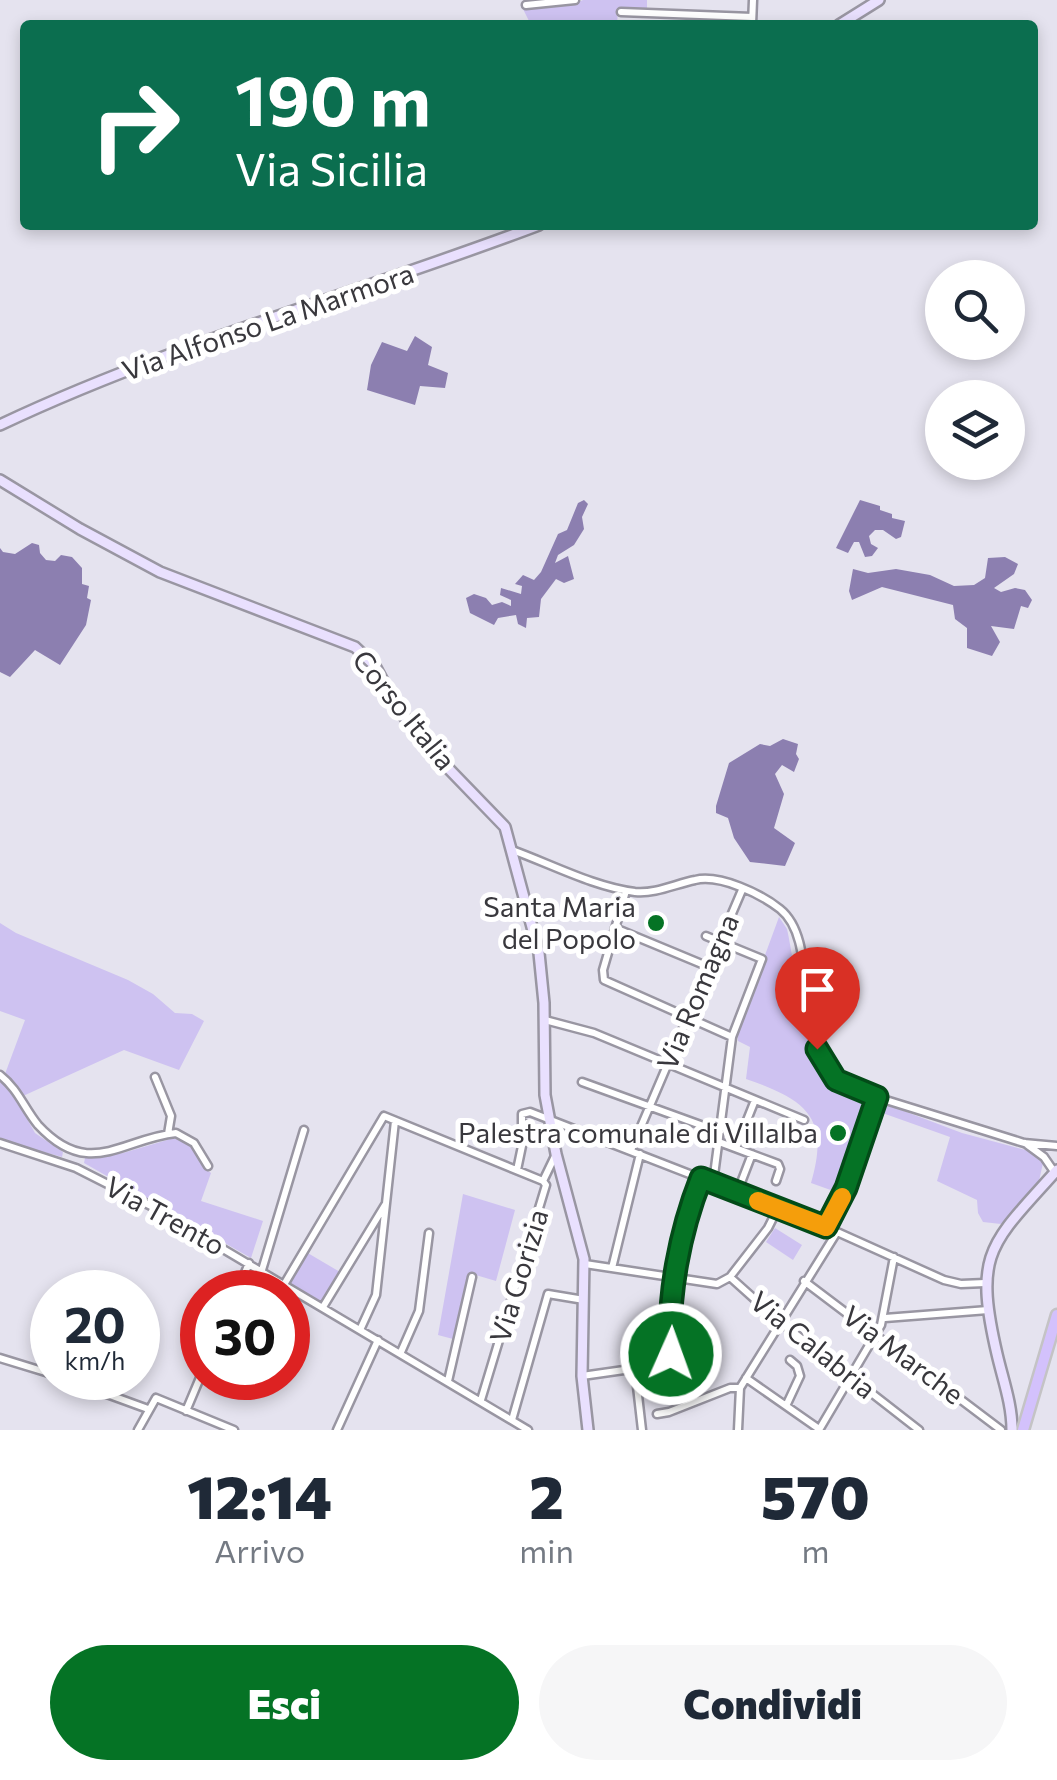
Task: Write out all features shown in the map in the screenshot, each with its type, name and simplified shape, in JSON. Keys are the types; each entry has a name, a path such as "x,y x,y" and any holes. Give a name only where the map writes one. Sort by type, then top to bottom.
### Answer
{"main road":[{"path":"1024,1425 1057,1315"}],"street":[{"path":"526,4 575,0"},
{"path":"847,20 879,0"},
{"path":"621,12 737,20"},
{"name":"Via Alfonso La Marmora","path":"0,425 148,363 525,230"},
{"name":"Corso Italia","path":"0,480 160,572 336,637 359,650 375,666 402,715 426,746 501,819 538,953 545,1020 544,1082 556,1154 585,1264 582,1376 588,1430"},
{"path":"511,850 626,890 650,892 706,878 778,908 792,923 816,1045 825,1066 841,1083 1024,1143 1057,1146"},
{"path":"626,890 603,973 610,984 732,1037"},
{"name":"Via Romagna","path":"612,1268 636,1152 650,1106 742,890"},
{"path":"616,928 710,968"},
{"path":"706,936 762,959 732,1037 713,1183"},
{"path":"545,1020 594,1033 804,1120"},
{"path":"0,1076 17,1092 45,1132 80,1152 114,1151 179,1133 189,1138 208,1166"},
{"path":"155,1077 171,1116 168,1134"},
{"path":"582,1082 720,1132"},
{"path":"826,1227 846,1188 877,1097"},
{"path":"736,1148 755,1100"},
{"path":"517,1170 523,1114 550,1117 826,1227 947,1281 985,1283"},
{"path":"292,1270 384,1116 544,1183 563,1180"},
{"path":"360,1330 375,1301 395,1120"},
{"path":"554,1140 576,1128"},
{"path":"262,1270 304,1130"},
{"path":"719,1142 779,1166 776,1180"},
{"name":"Via Trento","path":"0,1143 76,1168 262,1270"},
{"path":"1012,1430 1011,1408 988,1310 988,1262 996,1243 1056,1171 1024,1143"},
{"path":"76,1168 80,1152"},
{"name":"Via Gorizia","path":"482,1400 544,1183 556,1154"},
{"path":"737,1192 752,1154"},
{"path":"582,1376 635,1369 670,1359 676,1276 687,1218 701,1178"},
{"path":"323,1307 388,1200"},
{"path":"730,1277 765,1232 778,1208"},
{"path":"738,1430 740,1388 837,1232"},
{"path":"401,1352 419,1311 430,1234"},
{"path":"746,1378 819,1430 884,1318 894,1258"},
{"path":"247,1270 250,1263"},
{"name":"Via Calabria","path":"585,1264 718,1284 730,1277 779,1321 919,1430"},
{"path":"448,1381 472,1277"},
{"name":"Via Marche","path":"804,1281 1002,1430"},
{"path":"512,1420 548,1294 584,1300"},
{"name":"Via Trento","path":"310,1299 528,1430"},
{"path":"884,1318 988,1310"},
{"path":"337,1430 378,1340"},
{"path":"0,1358 30,1367"},
{"path":"786,1406 800,1376 790,1360"},
{"path":"635,1369 642,1430"},
{"path":"657,1414 740,1388"},
{"path":"138,1430 150,1405 158,1398 234,1430"},
{"path":"134,1400 150,1405"},
{"path":"186,1410 190,1400"},
{"path":"1011,1408 1030,1404"},
{"path":"1011,1408 1024,1425"}],"shaded area":[{"path":"583,0 647,0 647,10 618,10 617,20 528,20 522,7 569,6"},
{"path":"415,336 432,347 428,365 448,373 445,388 420,386 415,405 367,390 371,365 382,342 407,351"},
{"path":"584,500 588,504 582,517 584,529 555,563 568,556 574,579 564,583 556,579 541,599 539,617 527,618 526,628 518,624 516,615 498,618 494,625 470,613 466,598 474,594 492,605 502,602 511,606 511,600 500,595 501,588 521,594 522,586 515,584 523,575 534,580 541,572 558,534 567,530 578,503"},
{"path":"860,500 880,506 892,518 905,521 901,537 896,539 883,530 875,530 869,536 871,544 878,548 872,556 865,557 859,542 854,542 848,553 836,548"},
{"path":"32,543 39,545 46,560 55,561 61,555 72,557 82,568 82,584 89,586 87,598 91,600 86,625 60,665 35,650 10,677 0,672 0,548 15,554"},
{"path":"1005,557 1018,564 1014,574 994,588 1001,592 1025,590 1032,600 1028,608 1021,606 1014,629 991,626 1000,642 992,656 967,648 967,628 955,619 953,605 882,587 852,600 849,591 853,569 868,573 896,569 930,575 954,586 974,585 985,578 988,558"},
{"path":"783,739 798,744 799,759 794,772 782,765 775,774 784,794 774,828 795,843 785,866 750,862 734,838 728,818 716,813 716,806 729,763 760,744 770,746"},
{"path":"779,917 787,929 806,1028 819,1064 836,1084 868,1099 839,1193 811,1183 817,1142 809,1114 785,1095 746,1079 750,1047 738,1041 737,1031"},
{"path":"0,923 128,980 175,1013 192,1014 204,1021 179,1070 124,1050 23,1096 5,1074 25,1020 0,1011"},
{"path":"0,1082 11,1090 35,1133 63,1152 62,1157 0,1140"},
{"path":"888,1105 962,1133 1033,1152 1043,1163 1039,1181 1001,1224 983,1222 977,1200 937,1181 950,1137 874,1110"},
{"path":"174,1138 190,1144 211,1173 201,1201 263,1221 251,1258 84,1163 85,1158 123,1153"},
{"path":"463,1194 515,1210 496,1281 469,1273 453,1339 438,1335"},
{"path":"775,1228 802,1245 793,1260 766,1242"},
{"path":"306,1252 340,1272 322,1302 310,1295 310,1270 295,1270"}],"slow traffic":[{"path":"758,1201 826,1227 842,1197"}],"place":[{"name":"Santa Maria del Popolo","path":"656,923"},
{"name":"Palestra comunale di Villalba","path":"838,1133"}],"route":[{"path":"671,1354 676,1276 687,1218 701,1178 826,1227 842,1198 877,1097 836,1080 817,1049"}]}
